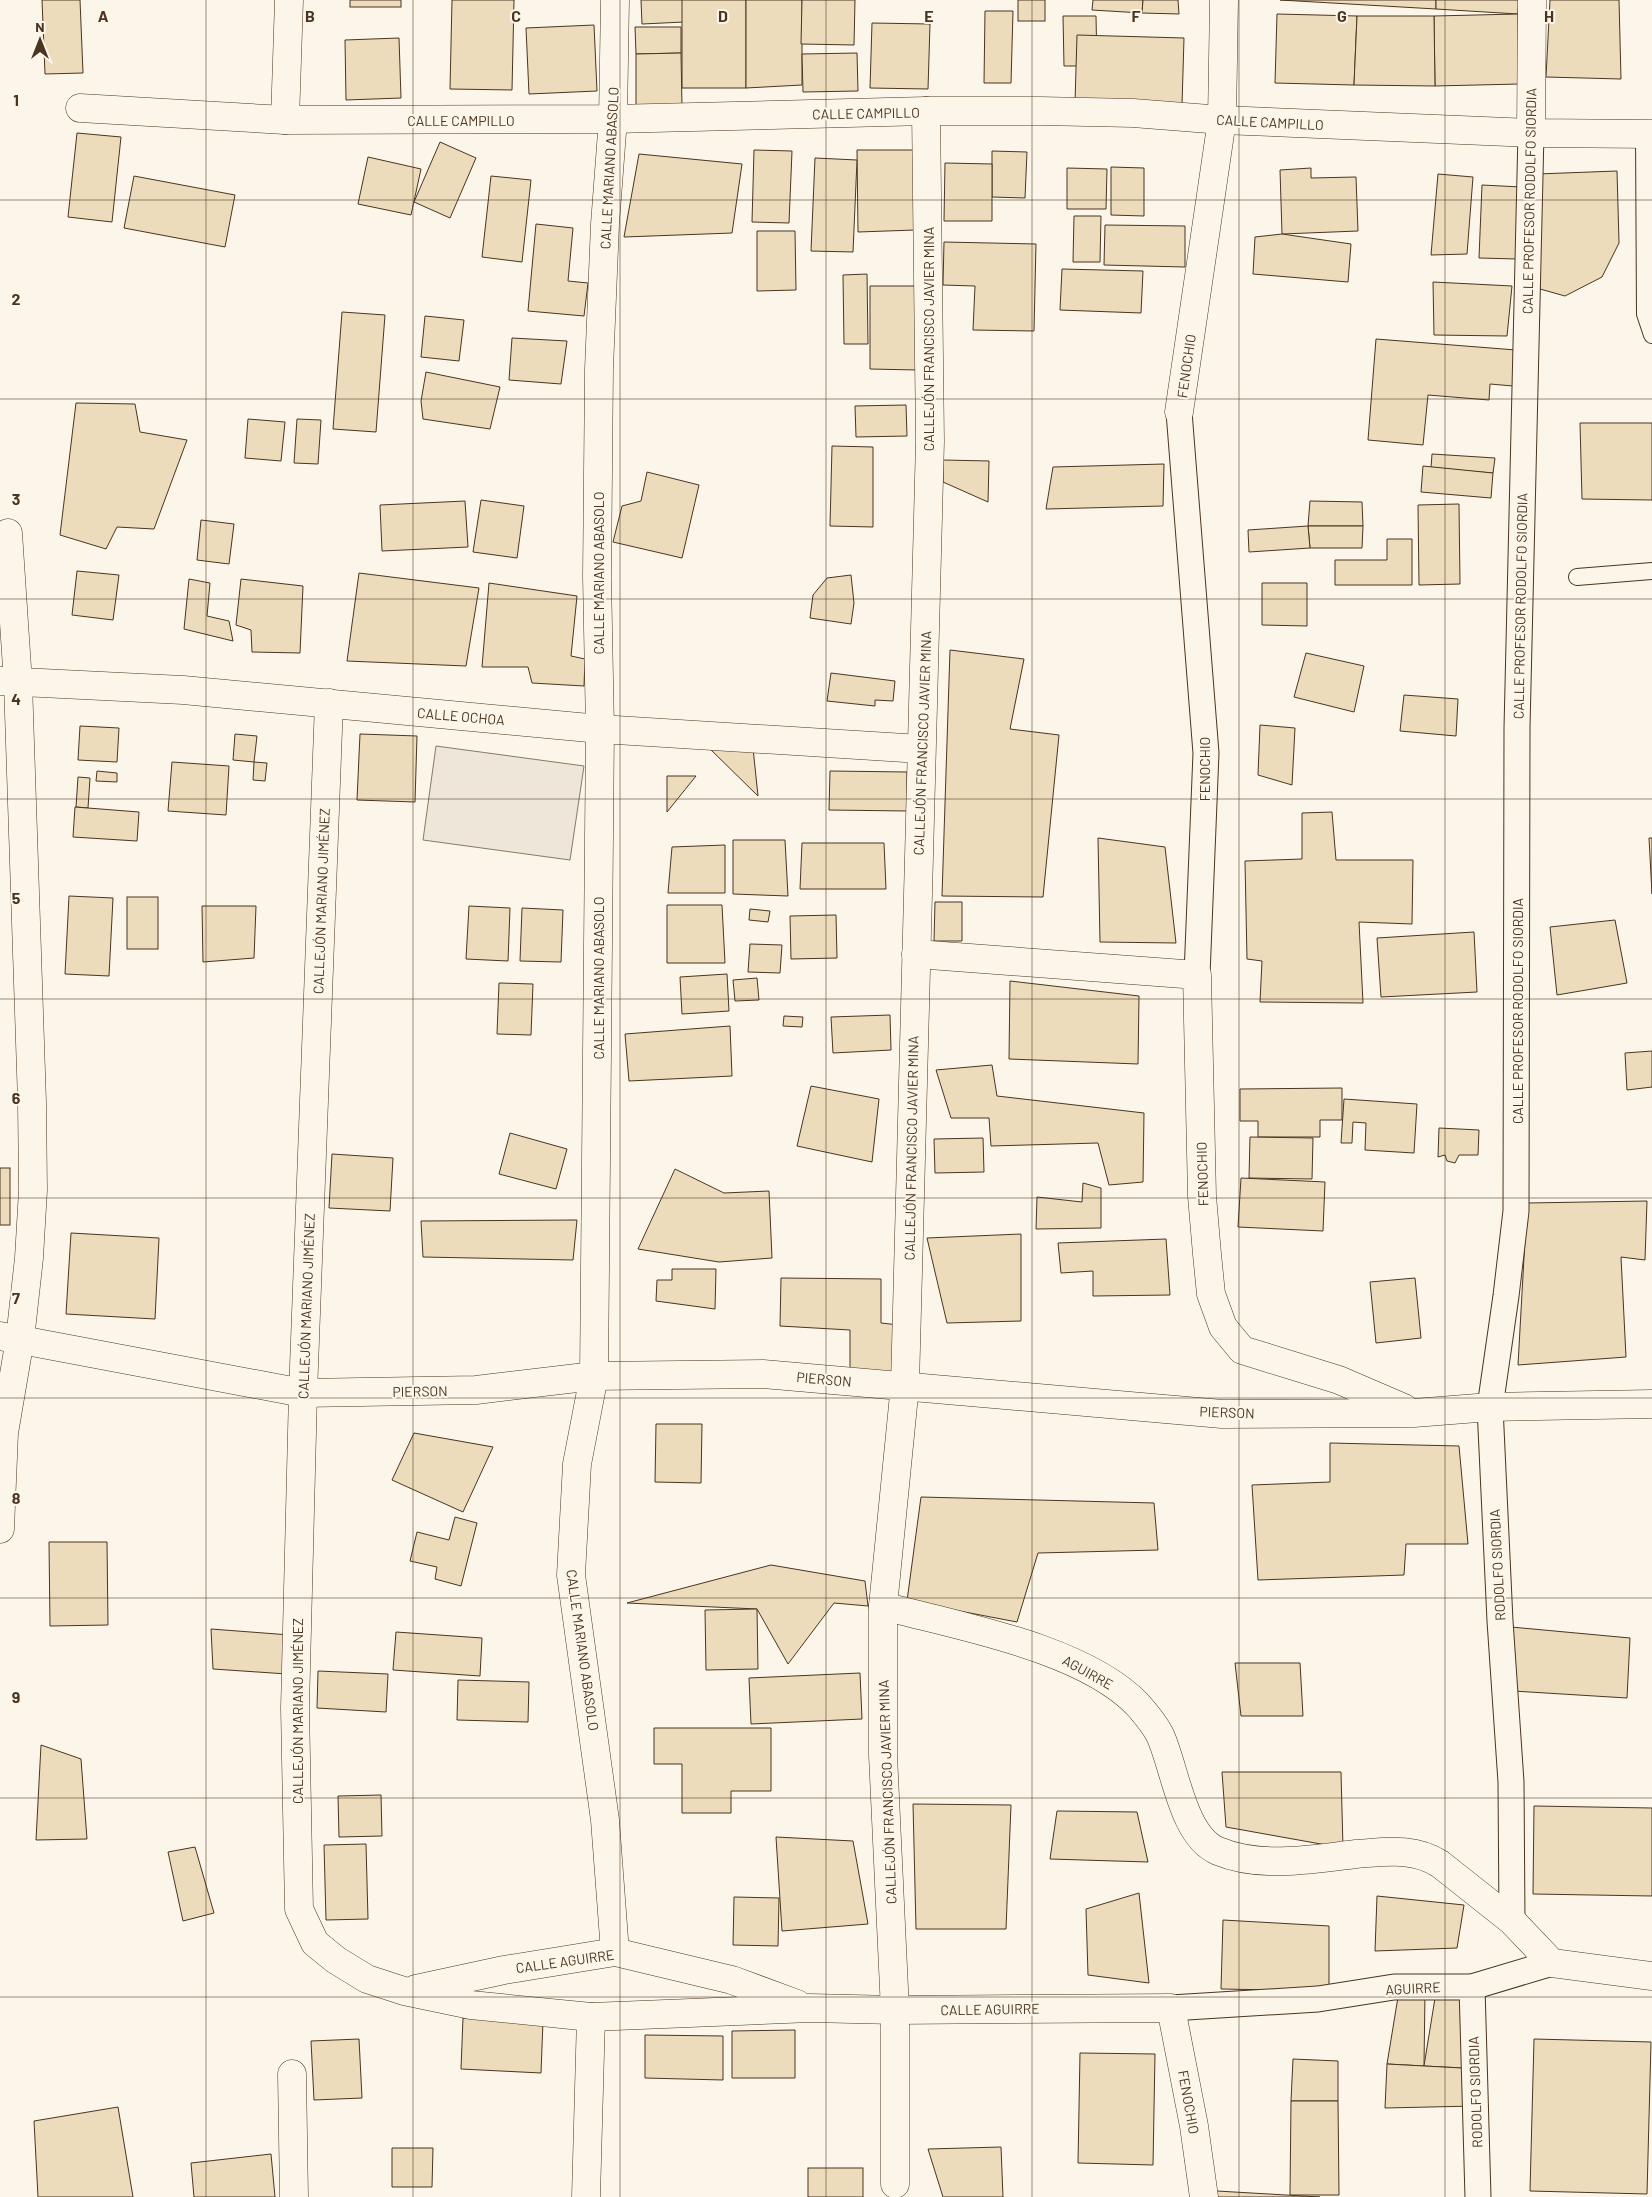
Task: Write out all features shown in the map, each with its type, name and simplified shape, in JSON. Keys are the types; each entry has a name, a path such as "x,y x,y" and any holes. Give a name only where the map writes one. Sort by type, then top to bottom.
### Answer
{"street":[{"path":"285,120 288,0"},
{"name":"CALLE MARIANO ABASOLO","path":"615,0 613,119 605,224 599,369 597,577 600,729 594,1376 577,1464 571,1575 606,1820 615,1952"},
{"name":"FENOCHIO","path":"1224,0 1222,120 1179,412 1206,753 1197,975 1202,1196 1211,1294 1223,1327 1242,1350 1339,1380 1414,1413"},
{"name":"CALLE PROFESOR RODOLFO SIORDIA","path":"1516,1211 1517,728 1531,132 1532,0"},
{"name":"CALLE CAMPILLO","path":"80,108 285,120 613,119 926,111 1040,111 1134,113 1222,120 1531,132 1648,134"},
{"name":"CALLEJÓN FRANCISCO JAVIER MINA","path":"895,2184 895,2010 883,1755 883,1606 905,1385 930,441 926,111"},
{"path":"0,1529 2,1433 10,1338 29,1258 32,1180 32,1102 9,682 8,533"},
{"name":"CALLE OCHOA","path":"9,682 183,690 600,729 922,749"},
{"name":"CALLEJÓN MARIANO JIMÉNEZ","path":"299,1909 295,1708 303,1393 329,703"},
{"path":"916,954 1197,975"},
{"name":"RODOLFO SIORDIA","path":"1512,1921 1511,1782 1500,1621 1490,1407 1516,1211"},
{"name":"PIERSON","path":"10,1338 303,1393 476,1390 594,1376 763,1374 1222,1414 1414,1413 1490,1407 1652,1404"},
{"name":"AGUIRRE","path":"883,1606 1025,1644 1062,1657 1107,1679 1138,1705 1160,1735 1182,1804 1200,1837 1215,1850 1234,1857 1289,1861 1387,1851 1411,1851 1429,1857 1512,1921 1552,1963"},
{"name":"CALLE AGUIRRE","path":"299,1909 315,1943 336,1960 367,1979 404,1991 479,2006 591,2017 810,2008 895,2010 1171,2008"},
{"name":"CALLE AGUIRRE","path":"404,1991 504,1970 615,1952 732,1980 810,2008"},
{"name":"AGUIRRE","path":"1171,2008 1318,1999 1394,1987 1472,1987 1552,1963 1652,1976"},
{"name":"RODOLFO SIORDIA","path":"1472,1987 1478,2197"},
{"name":"FENOCHIO","path":"1171,2008 1194,2126 1204,2197"},
{"path":"586,2197 591,2017"},
{"path":"292,2074 294,2197"}],"lane":[{"path":"1648,134 1645,314 1652,335"},
{"path":"1577,577 1652,571"}],"shaded area":[{"path":"436,746 584,766 570,860 423,840"}],"building":[{"path":"42,0 80,0 83,73 45,74"},
{"path":"350,0 401,0 401,7 350,7"},
{"path":"452,0 514,0 512,90 450,89"},
{"path":"641,0 683,0 684,22 642,24"},
{"path":"682,0 746,0 746,88 682,88"},
{"path":"746,0 802,0 802,85 746,88"},
{"path":"802,0 855,0 854,45 801,44"},
{"path":"1018,0 1045,0 1045,21 1018,21"},
{"path":"1093,0 1143,0 1142,13 1092,10"},
{"path":"1143,0 1178,0 1179,14 1142,13"},
{"path":"1280,0 1436,0 1436,9"},
{"path":"1436,0 1519,0 1518,14 1436,9"},
{"path":"1550,0 1619,0 1621,79 1546,77"},
{"path":"985,11 1013,11 1011,83 984,83"},
{"path":"1277,14 1357,16 1354,85 1275,83"},
{"path":"1518,14 1519,84 1435,86 1434,16"},
{"path":"1063,16 1096,16 1097,66 1064,66"},
{"path":"1357,16 1434,16 1435,86 1354,85"},
{"path":"872,23 930,24 928,89 870,88"},
{"path":"594,25 597,91 529,94 526,28"},
{"path":"635,27 681,27 681,53 636,54"},
{"path":"1077,35 1184,38 1182,105 1075,103"},
{"path":"399,38 401,98 346,100 345,40"},
{"path":"681,53 682,107 636,108 636,54"},
{"path":"857,53 858,91 803,92 802,54"},
{"path":"77,133 121,137 112,222 68,217"},
{"path":"440,142 476,158 450,218 414,202"},
{"path":"754,150 792,151 789,223 752,222"},
{"path":"857,150 914,150 915,230 858,232"},
{"path":"992,151 1027,152 1025,198 992,197"},
{"path":"639,154 742,164 732,233 624,237"},
{"path":"368,157 421,169 411,215 358,204"},
{"path":"815,158 857,160 853,252 811,251"},
{"path":"945,163 992,164 992,221 944,221"},
{"path":"1111,167 1144,168 1144,216 1111,215"},
{"path":"1067,168 1107,169 1106,209 1067,209"},
{"path":"1311,168 1311,178 1356,177 1358,231 1282,234 1280,170"},
{"path":"1617,171 1619,243 1602,277 1565,296 1540,289 1537,174"},
{"path":"1438,174 1473,177 1467,254 1431,255"},
{"path":"134,176 235,195 225,247 124,228"},
{"path":"491,176 531,180 522,262 482,257"},
{"path":"1482,185 1521,187 1517,259 1479,258"},
{"path":"1074,216 1101,216 1100,262 1073,262"},
{"path":"536,224 573,228 568,281 588,283 584,316 528,311"},
{"path":"1105,225 1185,226 1185,267 1104,265"},
{"path":"757,231 795,231 796,290 757,291"},
{"path":"1282,234 1351,244 1348,282 1253,274 1255,237"},
{"path":"944,242 1036,244 1034,331 973,330 975,286 943,285"},
{"path":"1062,269 1143,271 1141,313 1060,310"},
{"path":"867,274 868,344 844,344 843,275"},
{"path":"1433,282 1512,286 1507,336 1434,335"},
{"path":"870,286 917,286 917,370 870,369"},
{"path":"342,312 385,315 376,432 333,429"},
{"path":"425,316 464,320 459,361 421,357"},
{"path":"512,338 567,341 561,384 509,380"},
{"path":"1376,339 1516,350 1513,386 1490,384 1489,400 1428,395 1423,445 1368,440"},
{"path":"426,372 500,387 490,429 423,419 421,401"},
{"path":"76,403 135,404 140,432 187,440 154,529 117,527 106,549 60,535"},
{"path":"906,405 907,436 856,437 855,406"},
{"path":"248,419 285,422 281,461 245,458"},
{"path":"297,419 321,420 318,464 294,463"},
{"path":"1580,423 1652,423 1652,500 1582,499"},
{"path":"832,446 873,447 873,527 830,526"},
{"path":"1432,454 1495,458 1493,473 1431,468"},
{"path":"943,460 989,461 988,502 943,482"},
{"path":"1164,464 1163,506 1046,509 1053,467"},
{"path":"1423,466 1493,473 1491,498 1421,492"},
{"path":"647,472 699,485 682,558 613,542 622,506 641,501"},
{"path":"481,500 524,506 517,558 473,552"},
{"path":"465,501 468,547 382,551 380,505"},
{"path":"1310,501 1362,502 1363,526 1308,526"},
{"path":"1459,504 1460,584 1419,585 1418,505"},
{"path":"201,520 234,524 229,564 197,560"},
{"path":"1308,526 1363,526 1362,548 1310,548"},
{"path":"1308,526 1310,548 1249,552 1248,530"},
{"path":"1387,539 1412,539 1412,585 1335,585 1335,560 1387,560"},
{"path":"77,571 119,575 113,620 72,615"},
{"path":"359,573 479,588 466,666 347,661"},
{"path":"851,575 854,603 851,624 810,618 813,595 827,578"},
{"path":"189,579 210,583 207,616 229,621 233,641 184,629"},
{"path":"241,579 303,586 300,653 252,652 251,630 236,625"},
{"path":"489,583 577,596 571,656 585,659 584,686 532,683 528,667 482,667"},
{"path":"1262,583 1307,583 1307,626 1262,625"},
{"path":"950,650 1024,659 1010,729 1059,735 1043,897 942,896"},
{"path":"1306,653 1364,666 1354,712 1294,697"},
{"path":"831,673 895,681 893,701 875,700 875,706 827,701"},
{"path":"1404,695 1458,699 1456,736 1400,731"},
{"path":"1260,725 1295,728 1292,785 1258,775"},
{"path":"80,726 119,728 117,762 78,760"},
{"path":"235,734 257,736 254,762 233,760"},
{"path":"360,734 417,736 415,802 357,800"},
{"path":"706,745 753,748 758,796"},
{"path":"172,762 229,766 226,815 168,811"},
{"path":"254,762 267,763 265,781 253,780"},
{"path":"97,771 117,773 117,782 96,781"},
{"path":"830,771 907,772 907,811 829,810"},
{"path":"667,776 696,776 667,812"},
{"path":"78,777 90,778 88,808 76,807"},
{"path":"75,807 139,812 137,841 73,837"},
{"path":"1332,812 1336,860 1413,860 1412,924 1359,922 1363,1003 1260,1002 1262,961 1247,959 1245,861 1302,859 1302,813"},
{"path":"1098,838 1165,847 1176,943 1100,942"},
{"path":"1649,838 1652,838 1652,894"},
{"path":"733,840 785,840 788,896 733,894"},
{"path":"802,843 884,843 886,889 800,889"},
{"path":"725,845 725,893 668,893 672,847"},
{"path":"69,896 113,898 109,976 65,974"},
{"path":"127,897 158,897 158,949 127,949"},
{"path":"935,902 962,902 962,941 934,941"},
{"path":"667,905 722,905 725,963 667,963"},
{"path":"202,906 256,906 254,958 203,962"},
{"path":"469,906 510,908 508,961 466,959"},
{"path":"522,908 563,910 561,962 520,961"},
{"path":"750,909 770,911 768,922 749,920"},
{"path":"836,915 837,958 791,959 790,916"},
{"path":"1615,920 1627,983 1557,995 1550,927"},
{"path":"1474,932 1477,992 1381,997 1377,938"},
{"path":"750,944 782,945 780,973 748,972"},
{"path":"727,974 729,1011 682,1014 680,977"},
{"path":"757,978 759,1000 735,1001 733,980"},
{"path":"1010,981 1139,996 1138,1064 1009,1059"},
{"path":"499,983 533,984 531,1035 497,1034"},
{"path":"890,1015 891,1050 833,1053 831,1017"},
{"path":"784,1016 803,1017 802,1027 783,1026"},
{"path":"730,1026 732,1076 629,1081 625,1034"},
{"path":"1652,1051 1652,1087 1627,1090 1625,1053"},
{"path":"992,1065 997,1096 1144,1113 1143,1182 1109,1185 1098,1143 991,1146 989,1118 951,1118 936,1070"},
{"path":"811,1086 879,1099 872,1162 797,1146"},
{"path":"1342,1088 1342,1120 1320,1120 1320,1137 1258,1137 1258,1121 1240,1121 1240,1089"},
{"path":"1344,1099 1417,1104 1414,1153 1365,1150 1366,1123 1353,1122 1352,1143 1341,1143"},
{"path":"1439,1128 1479,1130 1478,1155 1459,1155 1455,1163 1447,1161 1445,1155 1438,1157"},
{"path":"510,1133 567,1149 556,1189 499,1174"},
{"path":"1250,1137 1313,1138 1312,1179 1249,1178"},
{"path":"983,1138 984,1172 935,1173 934,1139"},
{"path":"332,1154 393,1158 390,1211 329,1208"},
{"path":"0,1168 10,1168 10,1225 0,1225"},
{"path":"675,1169 724,1193 769,1191 772,1258 719,1262 638,1249"},
{"path":"1241,1178 1325,1182 1323,1231 1238,1227"},
{"path":"1083,1183 1101,1188 1101,1228 1036,1229 1037,1197 1082,1202"},
{"path":"1647,1201 1645,1260 1621,1257 1626,1357 1518,1365 1527,1203"},
{"path":"577,1220 573,1260 423,1257 421,1221"},
{"path":"71,1233 159,1238 155,1319 66,1314"},
{"path":"1021,1234 1021,1321 947,1323 927,1238"},
{"path":"1166,1239 1170,1295 1093,1296 1093,1271 1061,1273 1058,1243"},
{"path":"672,1269 716,1269 715,1309 656,1301 657,1280 672,1280"},
{"path":"781,1278 881,1279 881,1323 899,1325 898,1377 850,1372 850,1330 780,1326"},
{"path":"1415,1278 1421,1338 1376,1343 1370,1282"},
{"path":"656,1424 702,1424 701,1483 655,1482"},
{"path":"414,1433 493,1447 463,1512 392,1480"},
{"path":"1330,1443 1459,1446 1468,1544 1406,1544 1404,1575 1258,1580 1252,1485 1330,1482"},
{"path":"921,1497 1154,1503 1158,1550 1038,1553 1017,1622 907,1601"},
{"path":"455,1517 477,1523 461,1586 435,1579 437,1567 410,1561 417,1532 449,1540"},
{"path":"49,1542 107,1542 108,1625 50,1626"},
{"path":"771,1565 865,1581 868,1606 834,1603 788,1664 757,1609 627,1603"},
{"path":"757,1609 758,1669 706,1670 705,1610"},
{"path":"1511,1627 1630,1638 1627,1698 1513,1691"},
{"path":"211,1629 290,1635 287,1674 213,1669"},
{"path":"396,1632 482,1638 480,1676 393,1670"},
{"path":"1235,1663 1300,1663 1303,1716 1241,1716"},
{"path":"318,1671 388,1674 386,1712 317,1708"},
{"path":"860,1673 862,1719 751,1724 749,1678"},
{"path":"458,1680 529,1682 528,1722 457,1720"},
{"path":"654,1728 771,1728 771,1791 731,1791 731,1813 682,1813 682,1764 654,1764"},
{"path":"41,1745 81,1759 87,1839 36,1840"},
{"path":"1222,1772 1341,1772 1343,1848 1226,1827"},
{"path":"381,1795 382,1836 339,1837 338,1796"},
{"path":"913,1804 1011,1805 1006,1929 916,1929"},
{"path":"1534,1806 1652,1808 1652,1896 1533,1894"},
{"path":"1057,1811 1137,1812 1148,1862 1050,1859"},
{"path":"776,1837 853,1841 868,1924 782,1931"},
{"path":"366,1844 368,1919 326,1920 324,1845"},
{"path":"195,1847 214,1913 183,1921 168,1852"},
{"path":"1139,1893 1149,1983 1088,1975 1086,1909"},
{"path":"1377,1896 1464,1905 1457,1948 1375,1951"},
{"path":"734,1897 779,1898 778,1946 733,1945"},
{"path":"1223,1920 1329,1926 1329,1991 1221,1989"},
{"path":"1399,1991 1425,1992 1424,2066 1387,2064"},
{"path":"1436,1992 1477,1993 1481,2069 1424,2066"},
{"path":"463,2018 543,2021 541,2073 461,2069"},
{"path":"795,2030 795,2078 732,2078 732,2031"},
{"path":"645,2035 723,2036 723,2080 645,2078"},
{"path":"359,2039 362,2098 314,2100 311,2041"},
{"path":"1534,2039 1651,2042 1647,2194 1530,2191"},
{"path":"1080,2053 1155,2054 1153,2165 1078,2163"},
{"path":"1293,2059 1338,2061 1338,2101 1291,2101"},
{"path":"1387,2064 1481,2069 1474,2106 1385,2108"},
{"path":"1291,2101 1338,2101 1339,2195 1290,2195"},
{"path":"118,2107 133,2197 38,2197 34,2121"},
{"path":"1001,2147 1003,2197 943,2197 928,2149"},
{"path":"392,2148 433,2148 432,2187 392,2187"},
{"path":"271,2154 275,2197 194,2197 191,2163"},
{"path":"808,2168 863,2168 863,2197 808,2197"},
{"path":"1217,2191 1320,2197 1216,2197"}]}
